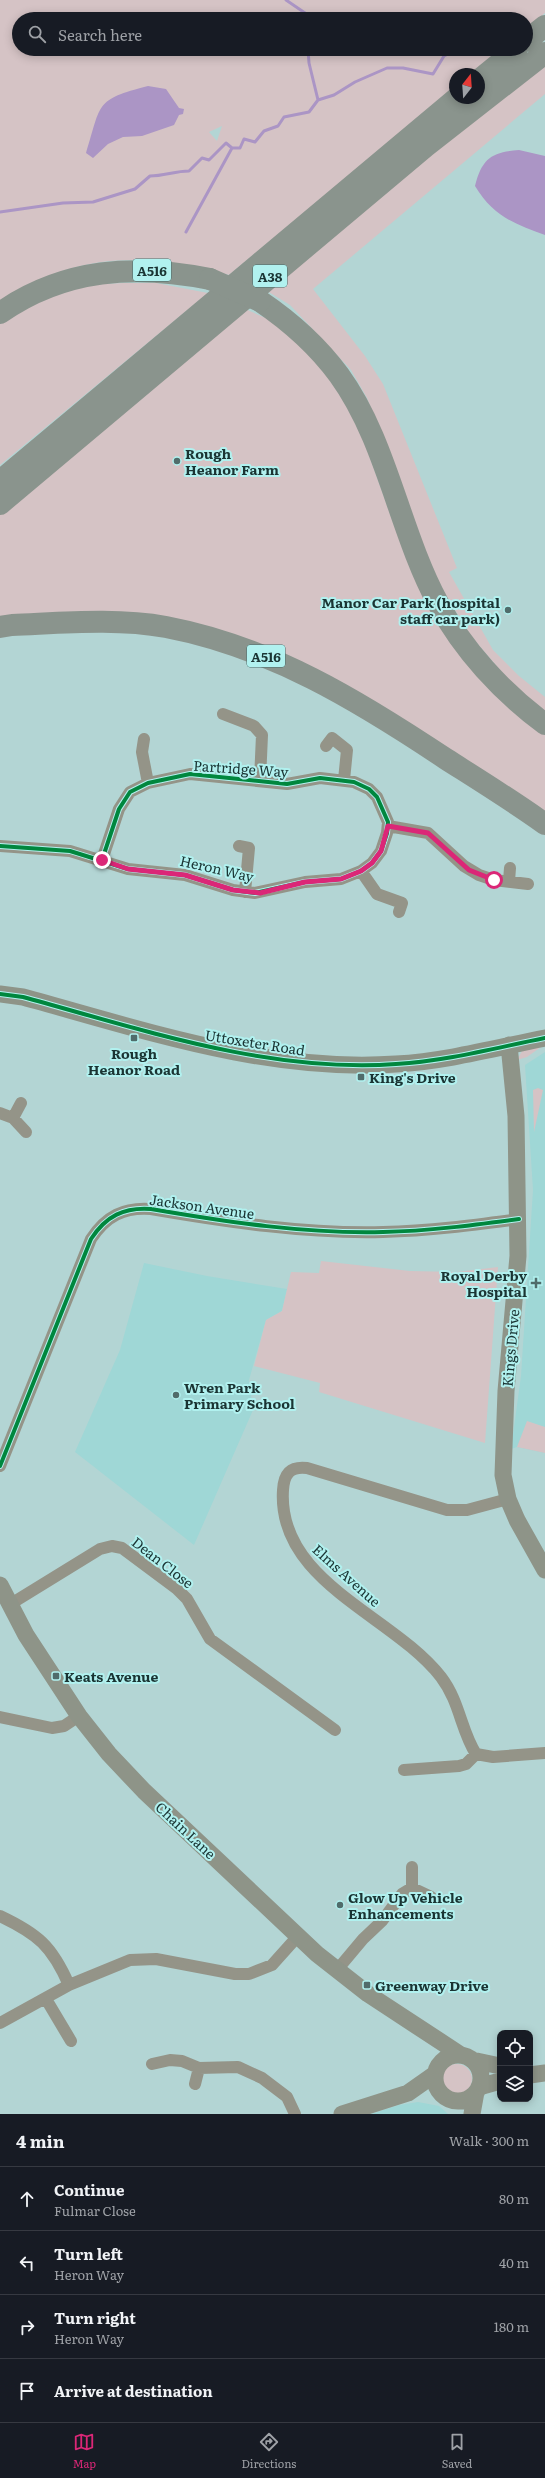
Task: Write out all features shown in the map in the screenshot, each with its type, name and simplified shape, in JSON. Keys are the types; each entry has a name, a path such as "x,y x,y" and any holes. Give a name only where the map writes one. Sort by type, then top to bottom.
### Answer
{"highway":[{"path":"533,35 545,26"},
{"name":"A38","path":"0,504 426,146 545,53"},
{"path":"485,75 508,56"},
{"name":"A38","path":"0,482 450,104"},
{"name":"A516","path":"0,313 40,290 66,281 106,272 124,270 164,271 210,279 260,301 288,320 301,332 340,376 366,423 415,553 438,603 465,644 494,680 545,724"},
{"name":"A516","path":"0,627 12,625 92,622 128,623 173,629 259,653 300,671 355,700 545,824"}],"main road":[{"name":"Uttoxeter Road","path":"0,994 23,997 176,1040 310,1062 342,1064 396,1064 465,1056 510,1045"},
{"path":"510,1045 545,1028"},
{"path":"510,1045 545,1038"},
{"name":"Kings Drive","path":"510,1045 516,1116 519,1219 517,1274 503,1445 503,1475 508,1499 540,1552 545,1570"},
{"name":"Chain Lane","path":"0,1585 9,1605 45,1666 79,1716 109,1754 144,1791 298,1936 337,1970 422,2030 466,2058"},
{"name":"Chain Lane","path":"422,2030 433,2046 437,2070"},
{"path":"342,2114 408,2093 437,2070 448,2058 466,2058 497,2065"},
{"path":"466,2058 480,2074 472,2114"},
{"path":"437,2070 436,2083 439,2092 454,2104"},
{"path":"408,2093 454,2104 463,2101 477,2090 497,2082"}],"street":[{"path":"223,714 257,728 262,735 260,780"},
{"path":"326,746 332,738 347,750 344,780"},
{"path":"144,739 142,752 148,783"},
{"name":"Partridge Way","path":"102,860 122,802 130,792 148,783 190,774 291,784 316,779 344,780 362,785 375,794 384,809 388,826"},
{"path":"388,826 426,832 472,871 494,880 528,884"},
{"name":"Heron Way","path":"0,846 70,851 143,872 190,876 245,892 260,893 305,882 338,879 361,871 372,863 381,851 388,826"},
{"path":"239,846 250,848 245,892"},
{"path":"509,881 510,868"},
{"path":"361,871 377,894 402,903 399,912"},
{"path":"13,1118 21,1103"},
{"path":"0,1113 13,1118 26,1132"},
{"name":"Jackson Avenue","path":"0,1466 91,1239 99,1226 110,1217 122,1211 137,1208 151,1209 253,1225 382,1232 448,1228 519,1219"},
{"name":"Elms Avenue","path":"476,1754 454,1698 441,1677 423,1659 326,1580 304,1559 288,1532 282,1506 284,1483 290,1470 301,1467 454,1511 508,1499"},
{"name":"Dean Close","path":"9,1605 100,1549 112,1546 122,1548 177,1589 187,1599 210,1639 335,1730"},
{"path":"0,1717 52,1728 64,1726 79,1716"},
{"path":"404,1770 459,1766 466,1764 476,1754 493,1757 545,1753"},
{"path":"412,1868 412,1888"},
{"path":"412,1888 431,1897"},
{"path":"337,1970 362,1938 382,1921 402,1894 412,1888"},
{"path":"0,1916 28,1929 47,1946 61,1967 69,1985"},
{"path":"0,2023 69,1985 130,1960 156,1959 235,1974 248,1974 272,1965 298,1936"},
{"path":"46,1999 71,2041"},
{"path":"152,2064 170,2060 182,2062 199,2068 238,2067 262,2078 287,2097 295,2114"},
{"path":"195,2084 199,2068"}],"shaded area":[{"path":"0,0 545,0 545,13 533,23 533,12 12,12 12,56 494,56 479,68 449,68 449,93 229,275 198,267 168,262 139,260 111,261 83,265 55,273 28,285 0,301","holes":["222,126 217,141 209,132"]},
{"path":"545,63 545,94 313,289 365,356 383,384 457,568 449,572 493,650 519,676 545,697 545,713 510,682 471,636 436,579 367,398 351,370 290,305 267,291 349,221"},
{"path":"148,86 166,89 179,108 184,109 183,114 179,115 174,125 142,136 123,137 108,144 93,158 86,153 98,114 103,106 109,100 118,95"},
{"path":"519,150 545,156 545,235 505,218 489,205 475,186 481,169 490,158 502,153"},
{"path":"156,283 208,293 0,465 0,324 33,304 83,285"},
{"path":"243,308 270,320 294,336 340,392 364,441 394,525 534,727 545,735 545,816 253,642 0,619 0,514"},
{"path":"541,1047 527,1057 517,1060 522,1051"},
{"name":"Royal Derby Hospital","path":"545,1052 545,1453 517,1447 511,1449 521,1376 533,1190 525,1065"},
{"path":"538,1088 543,1090 534,1132 533,1090"},
{"path":"321,1261 410,1271 457,1272 498,1267 485,1443 319,1392 320,1383 254,1366 266,1320 282,1311 291,1272 319,1273"},
{"name":"Wren Park Primary School","path":"144,1263 207,1276 287,1289 282,1311 266,1320 249,1380 253,1410 194,1545 75,1452 120,1350"},
{"path":"527,1421 545,1427 545,1453 517,1447"},
{"path":"457,2064 468,2068 472,2079 468,2090 457,2094 446,2090 442,2079 446,2068"},
{"path":"418,2102 439,2106 448,2114 371,2114 399,2105"}],"waterway":[{"path":"286,0 304,12"},
{"path":"308,56 318,100"},
{"path":"0,212 63,203 93,202 135,189 150,176 189,171 202,158 209,160 226,143 232,148 240,148 244,139 255,142 264,131 278,126 284,117 309,112 318,100 334,95 355,82 387,68 403,68 433,74 444,56"},
{"path":"186,232 232,148"}],"cycle path":[{"path":"0,846 70,851 128,869 185,875 233,890 255,893 305,882 341,879 361,871 372,863 381,851 387,833 388,822 377,797 369,789 354,782 320,778 287,784 190,774 148,783 130,792 119,809 102,860"},
{"path":"0,994 23,997 114,1023 207,1046 301,1062 348,1065 396,1064 471,1054 545,1038"},
{"path":"0,1466 91,1239 103,1224 116,1215 132,1210 151,1209 267,1226 354,1232 417,1230 519,1219"}],"place":[{"name":"Rough Heanor Farm","path":"177,461"},
{"name":"Manor Car Park (hospital staff car park)","path":"508,610"},
{"name":"Rough Heanor Road","path":"134,1038"},
{"name":"King's Drive","path":"361,1077"},
{"name":"Royal Derby Hospital","path":"536,1283"},
{"name":"Wren Park Primary School","path":"176,1395"},
{"name":"Keats Avenue","path":"56,1676"},
{"name":"Glow Up Vehicle Enhancements","path":"340,1905"},
{"name":"Greenway Drive","path":"367,1985"}],"route":[{"path":"102,860 128,869 143,872 185,875 233,890 260,893 305,882 341,879 361,871 375,860 381,851 388,826 416,830 432,835 469,870 494,880"}]}
